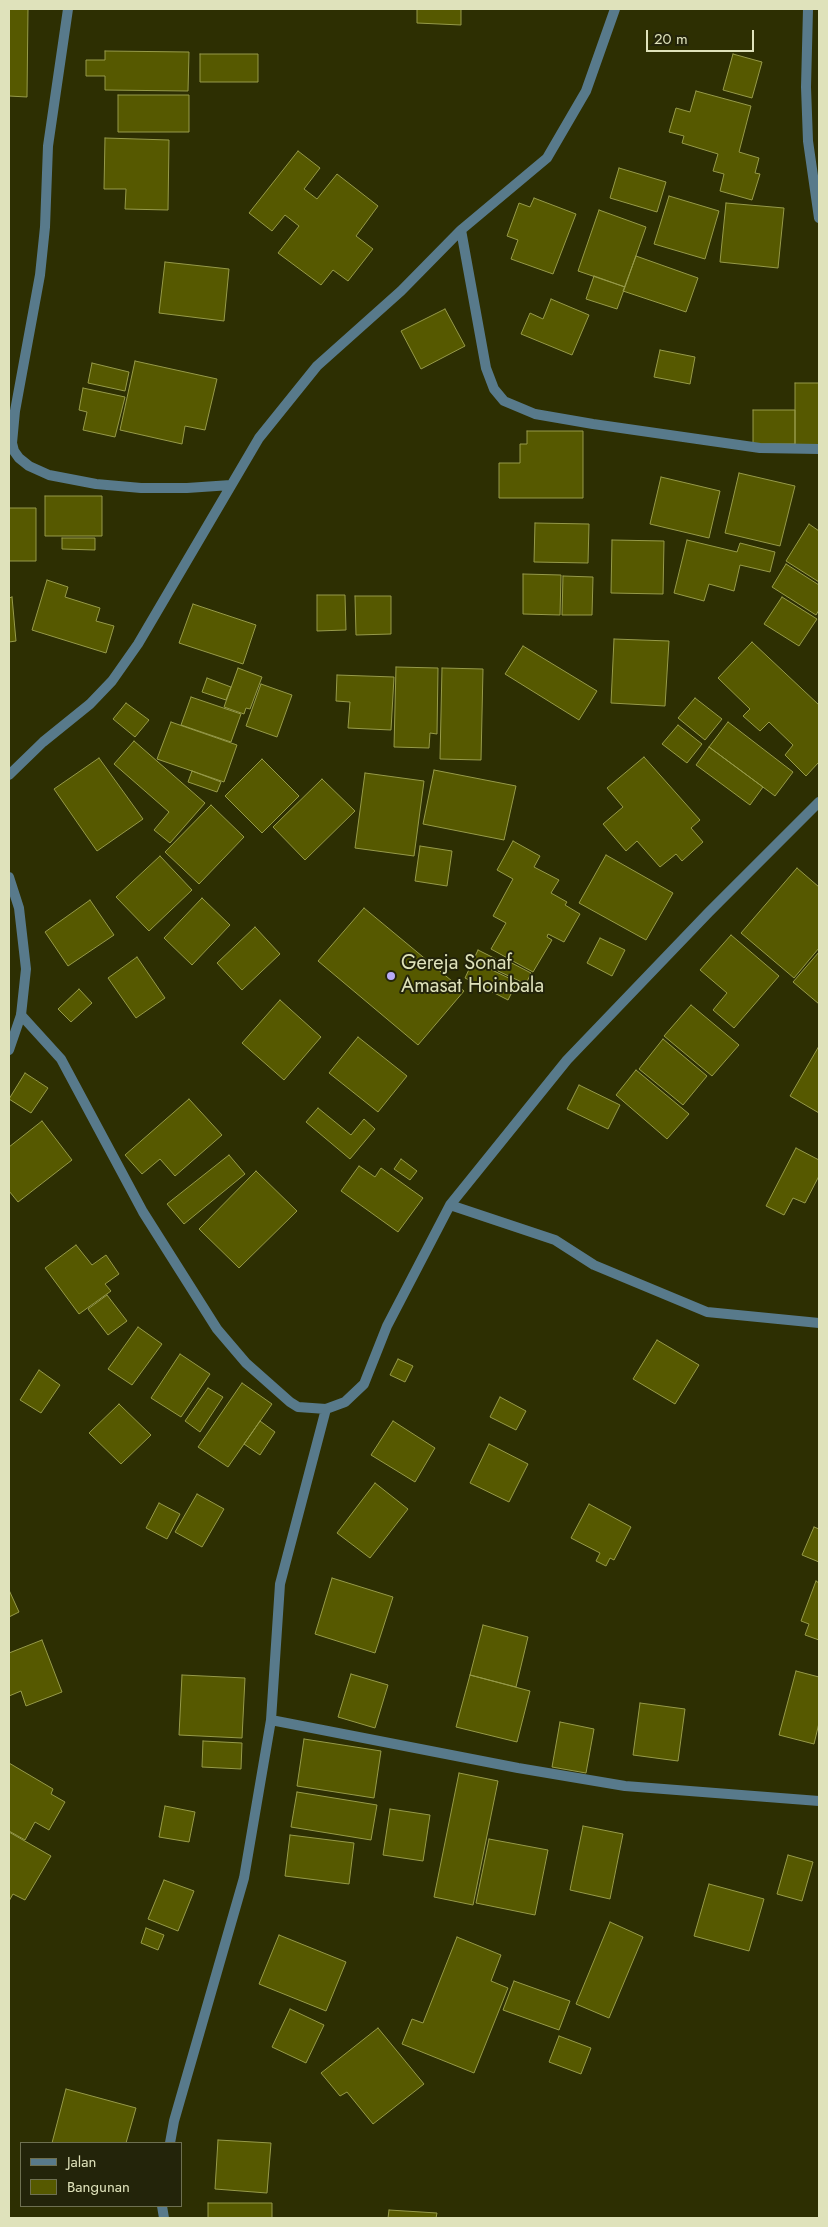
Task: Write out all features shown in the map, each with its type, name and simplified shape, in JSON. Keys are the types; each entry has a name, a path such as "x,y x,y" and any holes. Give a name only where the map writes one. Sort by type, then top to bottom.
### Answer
{"street":[{"path":"68,9 48,146 45,227 40,275 15,411 12,443 14,451 29,466 49,475 96,484 141,488 186,488 231,484"},
{"path":"9,775 43,742 90,704 112,681 138,644 231,484 260,438 317,366 401,291 461,230 547,158 586,91 615,9"},
{"path":"808,9 806,87 808,132 819,218"},
{"path":"461,230 486,368 494,390 504,401 535,414 602,425 760,448 819,449"},
{"path":"20,1014 61,1059 143,1212 216,1329 246,1363 290,1402 298,1407 326,1409 345,1402 364,1384 387,1326 450,1205 567,1060 709,912 819,802"},
{"path":"9,878 19,908 26,969 20,1014 9,1050"},
{"path":"450,1205 555,1240 594,1265 707,1312 819,1323"},
{"path":"170,2142 174,2121 244,1878 271,1720 280,1584 326,1409"},
{"path":"271,1720 518,1768 625,1786 819,1801"}],"building":[{"path":"9,9 28,9 27,97 9,96"},
{"path":"417,9 461,9 461,25 417,23"},
{"path":"105,51 189,52 188,91 105,90 105,76 86,76 86,60 105,60"},
{"path":"200,54 258,54 258,82 200,82"},
{"path":"733,54 762,62 752,98 723,90"},
{"path":"696,91 751,106 739,152 759,158 755,173 760,174 752,200 720,191 724,174 713,171 718,154 682,143 684,136 669,132 676,108 690,112"},
{"path":"118,95 189,95 189,132 118,132"},
{"path":"105,138 169,140 168,210 125,209 126,189 104,189"},
{"path":"298,151 320,168 304,189 317,199 337,174 378,206 356,236 373,249 348,281 333,270 321,285 278,253 299,226 285,215 272,231 249,213"},
{"path":"619,168 666,182 657,212 610,198"},
{"path":"669,196 719,211 705,259 654,244"},
{"path":"534,198 576,214 553,274 511,259 518,240 507,236 519,203 530,207"},
{"path":"726,203 784,208 778,268 720,262"},
{"path":"599,210 646,227 625,287 578,271"},
{"path":"636,256 698,278 686,312 623,291"},
{"path":"165,262 229,269 224,321 159,313"},
{"path":"594,276 625,287 617,309 586,299"},
{"path":"551,299 589,315 572,355 521,334 530,313 543,319"},
{"path":"445,309 465,346 421,369 401,331"},
{"path":"660,350 695,357 690,384 654,377"},
{"path":"135,361 217,379 205,430 185,426 182,444 120,430"},
{"path":"92,363 129,372 125,391 88,383"},
{"path":"795,383 819,383 819,447 795,447"},
{"path":"83,388 125,397 115,437 83,430 87,412 79,410"},
{"path":"753,410 795,410 795,444 753,444"},
{"path":"527,431 583,431 583,498 499,498 499,463 520,463 520,444 527,444"},
{"path":"739,473 795,486 780,546 725,533"},
{"path":"661,477 720,491 709,538 650,524"},
{"path":"45,496 102,496 102,536 45,536"},
{"path":"9,508 36,508 36,561 9,561"},
{"path":"535,523 589,524 588,563 534,562"},
{"path":"809,524 819,531 819,582 786,561"},
{"path":"62,538 95,538 95,550 62,549"},
{"path":"612,540 664,541 663,594 611,593"},
{"path":"687,540 737,552 740,543 775,552 770,572 740,565 734,591 709,584 704,601 674,593"},
{"path":"786,564 819,585 819,610 816,615 772,587"},
{"path":"523,574 561,575 560,615 523,614"},
{"path":"563,576 593,577 592,615 562,615"},
{"path":"47,580 68,587 65,597 100,608 96,621 114,626 106,653 32,630"},
{"path":"317,595 345,595 346,630 317,631"},
{"path":"355,596 391,596 391,634 356,635"},
{"path":"12,597 16,641 9,642 9,598"},
{"path":"782,597 817,619 799,646 764,624"},
{"path":"193,604 256,625 243,664 179,643"},
{"path":"614,639 669,641 665,706 611,703"},
{"path":"752,642 819,705 819,762 806,776 785,755 793,745 769,722 760,731 743,716 750,709 718,678"},
{"path":"523,646 597,691 579,720 505,674"},
{"path":"396,667 438,668 437,734 430,733 429,748 394,747"},
{"path":"238,668 262,677 250,709 246,708 244,714 224,707"},
{"path":"442,668 483,669 481,760 440,759"},
{"path":"337,675 394,677 391,730 348,728 350,702 336,701"},
{"path":"207,678 231,687 226,700 202,692"},
{"path":"261,684 292,695 277,737 246,726"},
{"path":"191,697 241,714 231,742 181,725"},
{"path":"695,698 722,719 705,740 678,718"},
{"path":"126,703 149,720 135,737 113,719"},
{"path":"171,722 237,745 224,782 157,759"},
{"path":"728,722 793,772 775,796 709,747"},
{"path":"678,725 702,744 687,763 662,744"},
{"path":"134,741 205,803 170,843 154,830 169,812 114,764"},
{"path":"709,747 763,787 750,805 696,765"},
{"path":"644,757 700,820 691,828 703,842 682,861 676,854 660,867 637,841 626,851 603,824 623,807 607,788"},
{"path":"99,758 143,819 97,851 54,789"},
{"path":"262,759 299,796 262,833 225,796"},
{"path":"434,770 516,786 504,840 423,824"},
{"path":"192,771 221,782 217,792 188,782"},
{"path":"365,773 424,781 414,856 355,848"},
{"path":"322,779 355,811 305,860 273,827"},
{"path":"211,805 244,837 199,884 165,852"},
{"path":"513,841 540,856 534,867 559,880 551,893 567,902 565,905 580,914 564,942 548,934 547,937 552,940 533,972 491,949 506,923 493,916 513,879 497,870"},
{"path":"420,846 452,851 447,886 415,881"},
{"path":"606,855 673,893 646,940 579,903"},
{"path":"160,856 192,890 149,931 116,897"},
{"path":"797,868 819,887 819,948 794,978 741,933"},
{"path":"202,898 230,925 192,965 164,938"},
{"path":"90,900 114,935 68,966 45,932"},
{"name":"Gereja Sonaf Amasat Hoinbala","path":"364,908 464,991 418,1045 318,961"},
{"path":"255,927 280,954 242,990 217,963"},
{"path":"731,935 779,976 734,1028 713,1010 727,993 700,970"},
{"path":"600,938 625,950 612,976 587,963"},
{"path":"478,950 496,959 490,969 517,982 508,1000 465,978"},
{"path":"819,952 819,1004 793,982"},
{"path":"137,957 165,998 136,1018 108,978"},
{"path":"504,959 531,973 526,984 498,971"},
{"path":"79,989 92,1003 71,1022 58,1009"},
{"path":"280,1000 321,1037 284,1080 242,1043"},
{"path":"691,1005 739,1045 712,1076 664,1036"},
{"path":"358,1037 407,1076 378,1112 329,1073"},
{"path":"663,1039 707,1076 683,1105 639,1069"},
{"path":"819,1046 819,1113 790,1096"},
{"path":"636,1070 689,1114 667,1139 616,1095"},
{"path":"25,1073 48,1088 31,1113 9,1099"},
{"path":"579,1085 620,1105 608,1129 567,1109"},
{"path":"189,1099 222,1135 175,1176 160,1159 142,1174 125,1155"},
{"path":"318,1108 351,1135 364,1119 375,1129 350,1159 306,1122"},
{"path":"42,1121 72,1160 18,1202 9,1191 9,1147"},
{"path":"796,1148 819,1160 819,1176 805,1203 793,1198 784,1215 766,1206"},
{"path":"229,1155 245,1174 184,1224 167,1204"},
{"path":"401,1159 417,1171 410,1180 394,1169"},
{"path":"359,1166 375,1177 381,1168 423,1198 398,1232 341,1191"},
{"path":"256,1171 297,1211 239,1268 199,1229"},
{"path":"76,1245 92,1265 106,1255 119,1274 105,1284 111,1291 79,1314 45,1268"},
{"path":"107,1295 127,1321 108,1335 88,1309"},
{"path":"138,1327 162,1344 132,1385 108,1369"},
{"path":"657,1340 699,1365 675,1404 633,1379"},
{"path":"180,1354 210,1374 181,1417 151,1398"},
{"path":"398,1359 413,1366 405,1382 390,1375"},
{"path":"39,1370 60,1385 41,1413 20,1400"},
{"path":"242,1383 272,1404 228,1467 198,1447"},
{"path":"208,1388 223,1397 200,1432 185,1421"},
{"path":"500,1397 526,1411 516,1430 490,1417"},
{"path":"119,1404 151,1435 121,1464 89,1433"},
{"path":"260,1421 275,1432 260,1455 244,1444"},
{"path":"393,1421 435,1448 415,1482 371,1455"},
{"path":"489,1444 528,1464 509,1502 470,1483"},
{"path":"375,1483 408,1509 370,1558 337,1533"},
{"path":"197,1494 224,1509 202,1547 175,1532"},
{"path":"159,1503 180,1514 167,1539 146,1528"},
{"path":"589,1504 631,1527 614,1560 610,1558 606,1566 596,1561 600,1553 571,1538"},
{"path":"814,1527 819,1529 819,1562 802,1555"},
{"path":"332,1578 393,1597 375,1653 315,1634"},
{"path":"816,1581 819,1583 819,1640 805,1635 809,1624 801,1621"},
{"path":"9,1590 19,1612 9,1617"},
{"path":"483,1625 528,1637 516,1687 470,1675"},
{"path":"42,1640 62,1692 26,1706 21,1691 9,1696 9,1653"},
{"path":"796,1671 819,1677 819,1723 814,1744 779,1735"},
{"path":"351,1674 388,1685 375,1728 338,1717"},
{"path":"182,1675 245,1678 242,1738 179,1735"},
{"path":"470,1675 530,1691 517,1742 456,1727"},
{"path":"640,1703 685,1709 678,1761 633,1755"},
{"path":"560,1722 594,1729 586,1773 552,1767"},
{"path":"304,1739 381,1751 374,1798 297,1786"},
{"path":"203,1741 242,1743 241,1769 202,1767"},
{"path":"9,1763 53,1789 51,1794 65,1802 49,1830 35,1822 25,1840 9,1831"},
{"path":"459,1773 498,1781 473,1905 434,1897"},
{"path":"297,1792 377,1805 371,1840 291,1827"},
{"path":"165,1806 195,1812 189,1842 159,1837"},
{"path":"390,1809 430,1815 423,1861 383,1855"},
{"path":"583,1826 623,1834 610,1899 570,1890"},
{"path":"9,1832 51,1856 25,1900 13,1894 9,1901"},
{"path":"290,1835 354,1843 349,1884 285,1876"},
{"path":"489,1839 548,1850 535,1915 476,1903"},
{"path":"788,1855 813,1862 802,1901 777,1894"},
{"path":"164,1880 194,1891 178,1931 148,1919"},
{"path":"709,1884 764,1899 749,1951 694,1936"},
{"path":"610,1922 643,1937 609,2018 576,2004"},
{"path":"146,1928 164,1935 158,1950 141,1943"},
{"path":"279,1935 346,1962 326,2011 259,1984"},
{"path":"457,1937 501,1955 491,1981 508,1988 474,2073 402,2044 412,2019 423,2023"},
{"path":"514,1981 570,2001 559,2030 503,2010"},
{"path":"290,2009 324,2025 306,2063 272,2047"},
{"path":"378,2028 424,2084 373,2124 347,2092 340,2096 321,2073"},
{"path":"559,2036 591,2048 581,2074 549,2062"},
{"path":"66,2089 136,2108 126,2142 52,2142"},
{"path":"218,2140 271,2143 267,2193 215,2189"},
{"path":"208,2203 272,2203 272,2218 208,2218"},
{"path":"389,2210 437,2213 436,2218 388,2218"}],"place":[{"name":"Gereja Sonaf Amasat Hoinbala","path":"391,976"}]}
